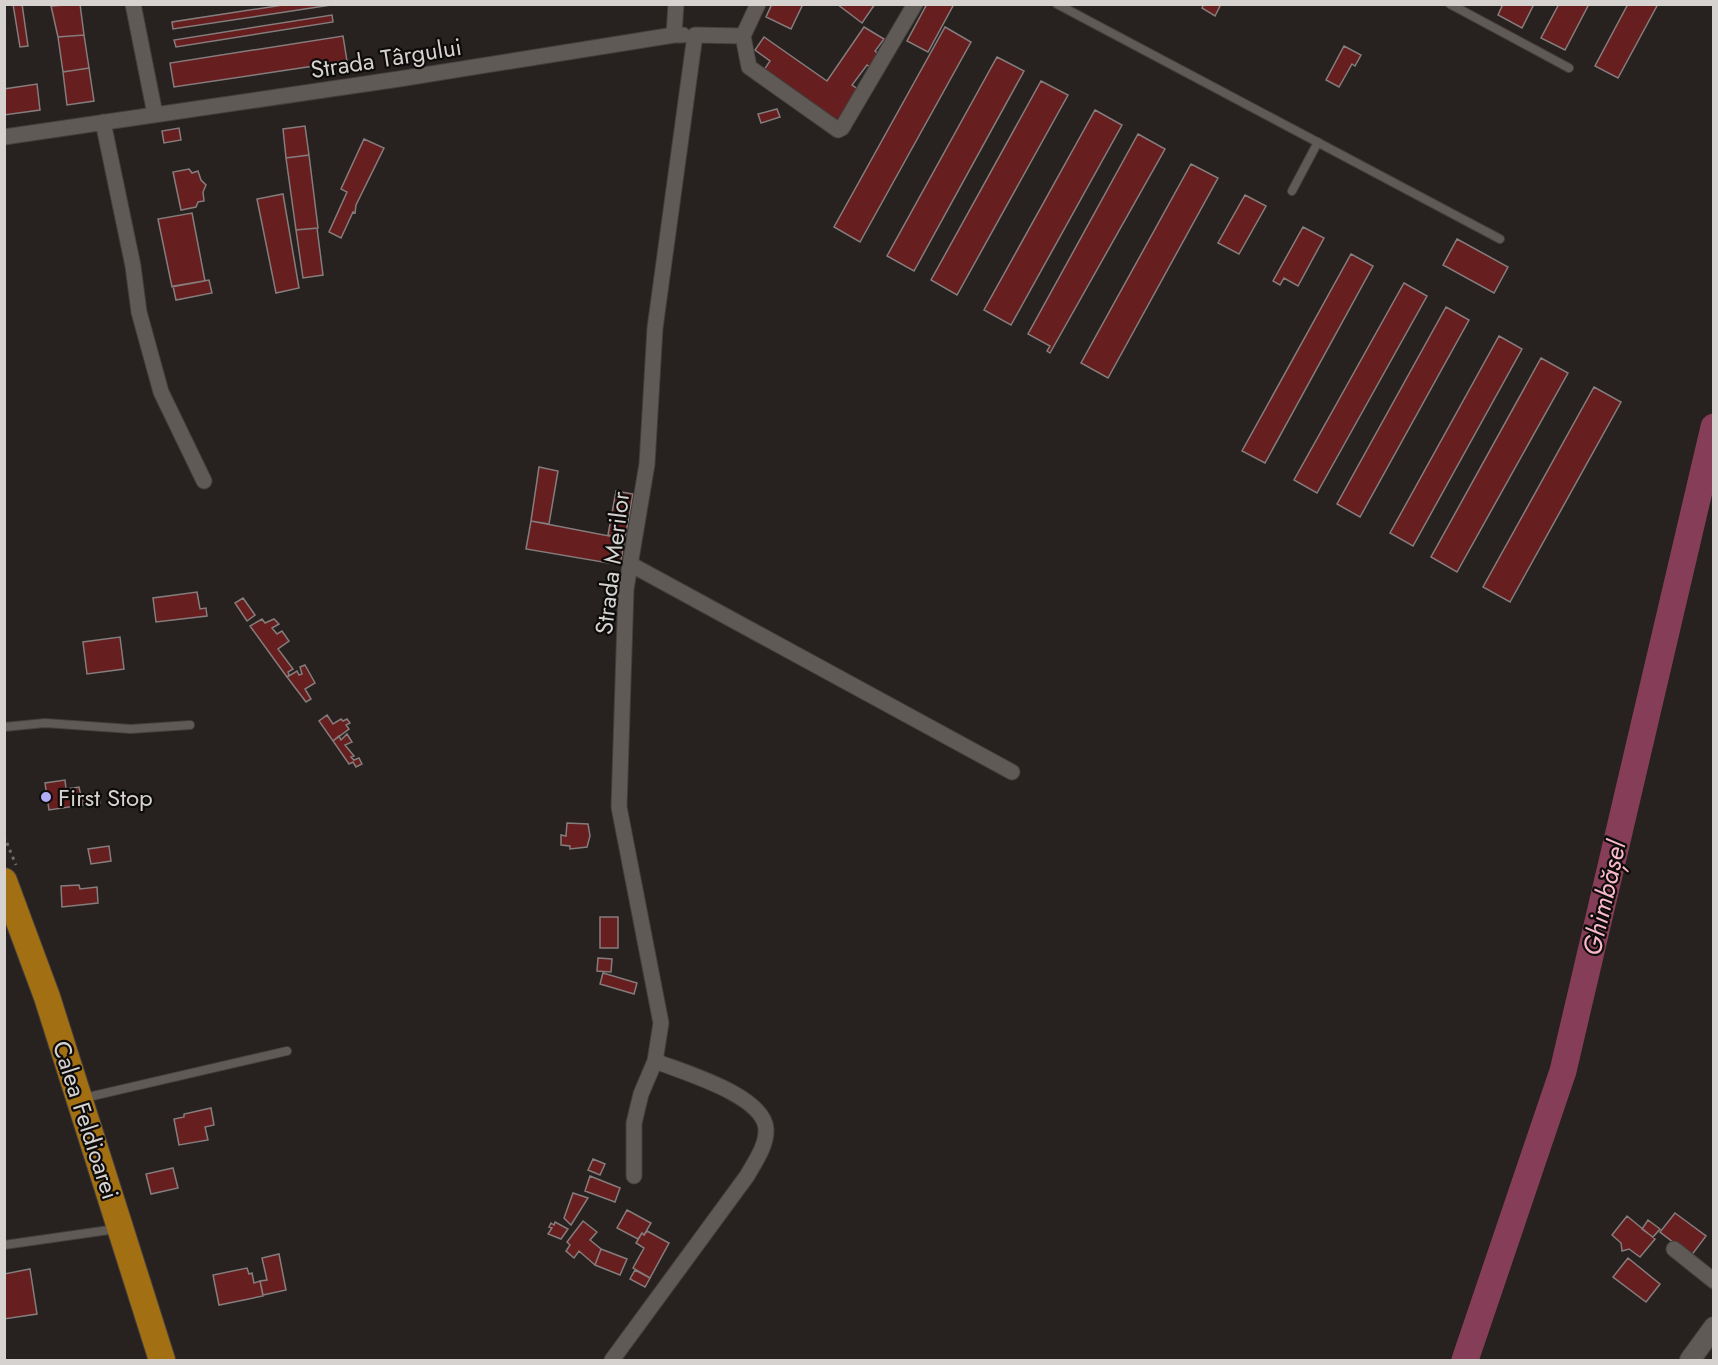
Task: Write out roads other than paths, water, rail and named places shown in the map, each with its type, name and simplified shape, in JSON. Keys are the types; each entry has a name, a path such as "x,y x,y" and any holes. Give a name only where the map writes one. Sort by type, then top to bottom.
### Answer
{"highway":[{"name":"Calea Feldioarei","path":"4,881 43,987 162,1360"}],"street":[{"path":"133,4 155,114"},
{"path":"674,35 676,4"},
{"path":"758,4 743,36 748,67 838,130 842,128 915,4"},
{"name":"Strada Târgului","path":"4,137 399,79 674,35 695,35"},
{"path":"695,35 743,36"},
{"name":"Strada Merilor","path":"634,1176 634,1123 641,1094 655,1061 661,1023 619,807 626,589 647,464 656,328 695,35"},
{"path":"104,122 140,312 160,392 204,481"},
{"path":"630,564 1012,772"},
{"path":"612,1360 747,1176 762,1148 766,1128 757,1110 740,1096 655,1061"},
{"path":"1674,1249 1713,1281"},
{"path":"1690,1360 1713,1327"}],"lane":[{"path":"1058,4 1500,239"},
{"path":"1450,4 1569,68"},
{"path":"1292,191 1318,142"},
{"path":"4,727 45,723 131,729 190,725"},
{"path":"79,1099 287,1051"},
{"path":"4,1245 120,1229"}],"waterway":[{"name":"Ghimbășel","path":"1465,1360 1563,1071 1714,427"}],"place":[{"name":"First Stop","path":"46,797"}]}
